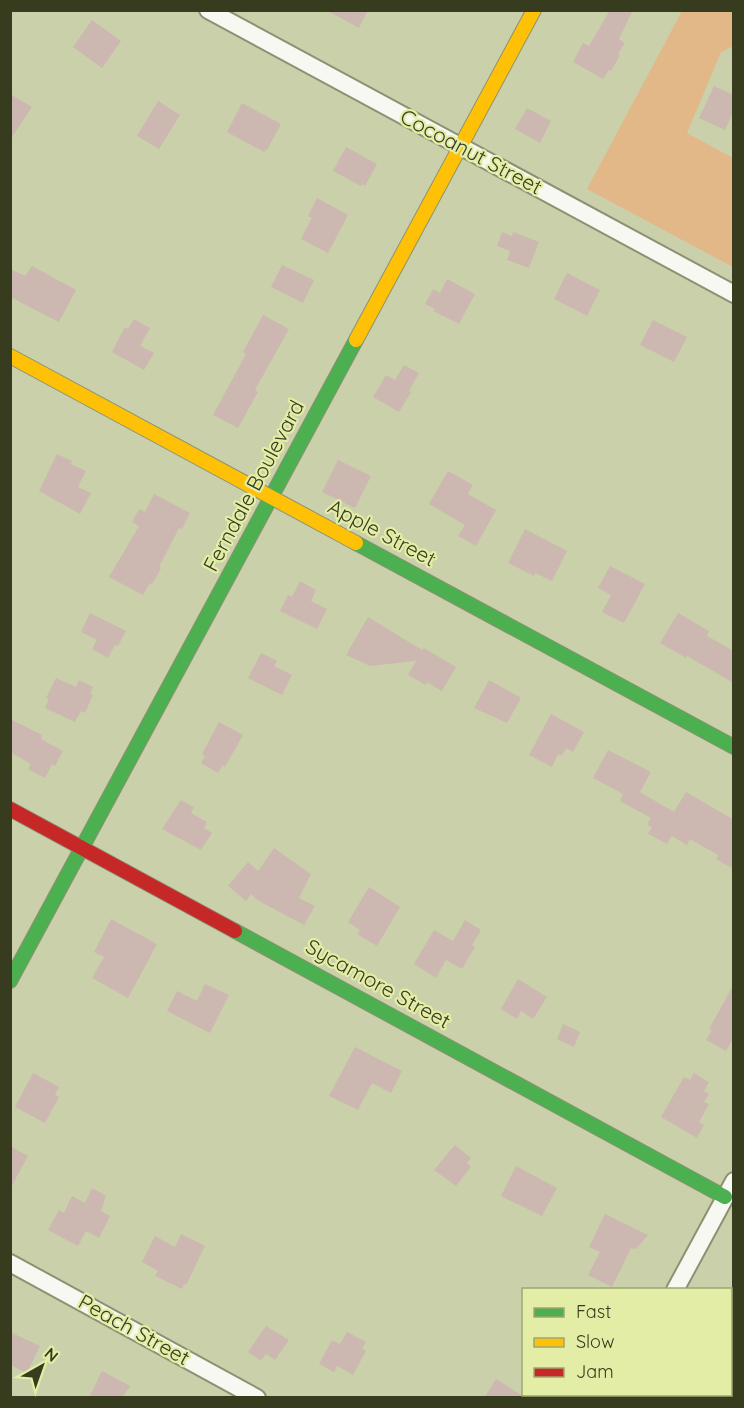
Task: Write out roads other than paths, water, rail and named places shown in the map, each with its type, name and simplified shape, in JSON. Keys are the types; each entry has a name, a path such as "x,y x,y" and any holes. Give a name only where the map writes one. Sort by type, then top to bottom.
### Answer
{"street":[{"name":"Cocoanut Street","path":"208,10 734,294"},
{"name":"Ferndale Boulevard","path":"10,981 534,10"},
{"name":"Apple Street","path":"10,356 734,747"},
{"name":"Sycamore Street","path":"10,809 725,1197"},
{"path":"676,1288 734,1181"},
{"name":"Peach Street","path":"10,1263 257,1398"}]}
